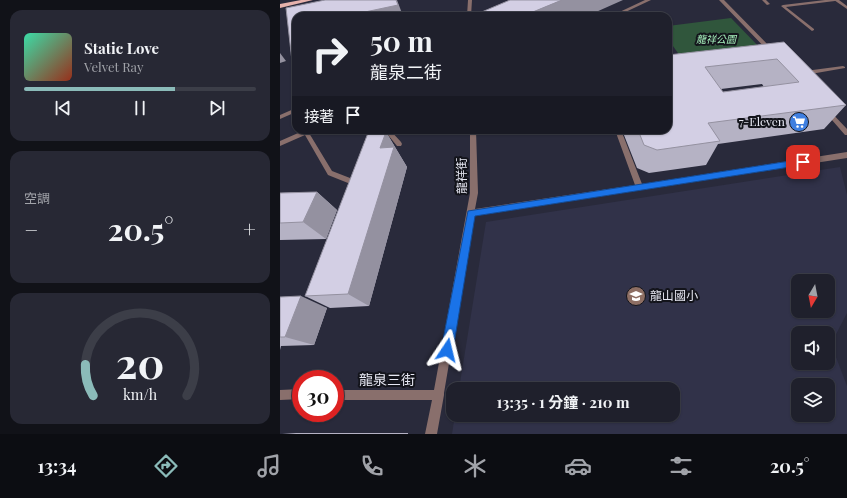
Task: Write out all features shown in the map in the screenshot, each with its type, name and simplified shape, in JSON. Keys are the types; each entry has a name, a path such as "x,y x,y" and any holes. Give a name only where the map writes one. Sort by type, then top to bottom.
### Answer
{"main road":[{"path":"280,6 310,0"}],"street":[{"path":"469,12 470,0"},
{"path":"623,12 649,0"},
{"path":"721,0 776,57"},
{"path":"835,0 847,8"},
{"path":"821,105 847,132"},
{"name":"龍祥街","path":"431,434 472,213 474,193 473,134"},
{"path":"620,134 640,187"},
{"path":"472,213 847,155"},
{"path":"280,395 292,394"},
{"name":"龍泉三街","path":"344,395 438,395"}],"lane":[{"path":"764,0 768,4"},
{"path":"812,30 783,6 835,0"},
{"path":"800,73 843,67"},
{"path":"280,117 292,112"},
{"path":"280,144 302,134"},
{"path":"310,134 330,174 348,180"},
{"path":"391,134 399,144"}],"shaded area":[{"name":"龍山國小","path":"840,167 847,195 847,313 835,336 835,326 791,326 791,370 835,370 835,354 847,386 847,434 452,434 454,422 680,422 680,382 460,382 486,222"}],"green space":[{"name":"龍祥公園","path":"731,18 765,53 685,63 672,45 672,25"}],"building":[{"path":"325,0 396,0 398,5 365,12 292,12 292,61 286,8"},
{"path":"510,0 562,0 533,12 482,12"},
{"path":"784,42 846,105 708,123 720,141 657,150 644,145 640,134 672,134 672,55","holes":["777,59 799,82 723,92 705,67"]},
{"path":"368,134 385,134 380,148 394,147 348,294 305,296"},
{"path":"317,192 303,222 280,223 280,193"},
{"path":"301,296 285,337 280,337 280,297"}],"place":[{"name":"7-Eleven","path":"799,122"},
{"name":"龍山國小","path":"636,296"}],"route":[{"path":"447,350 472,213 803,162"}]}
